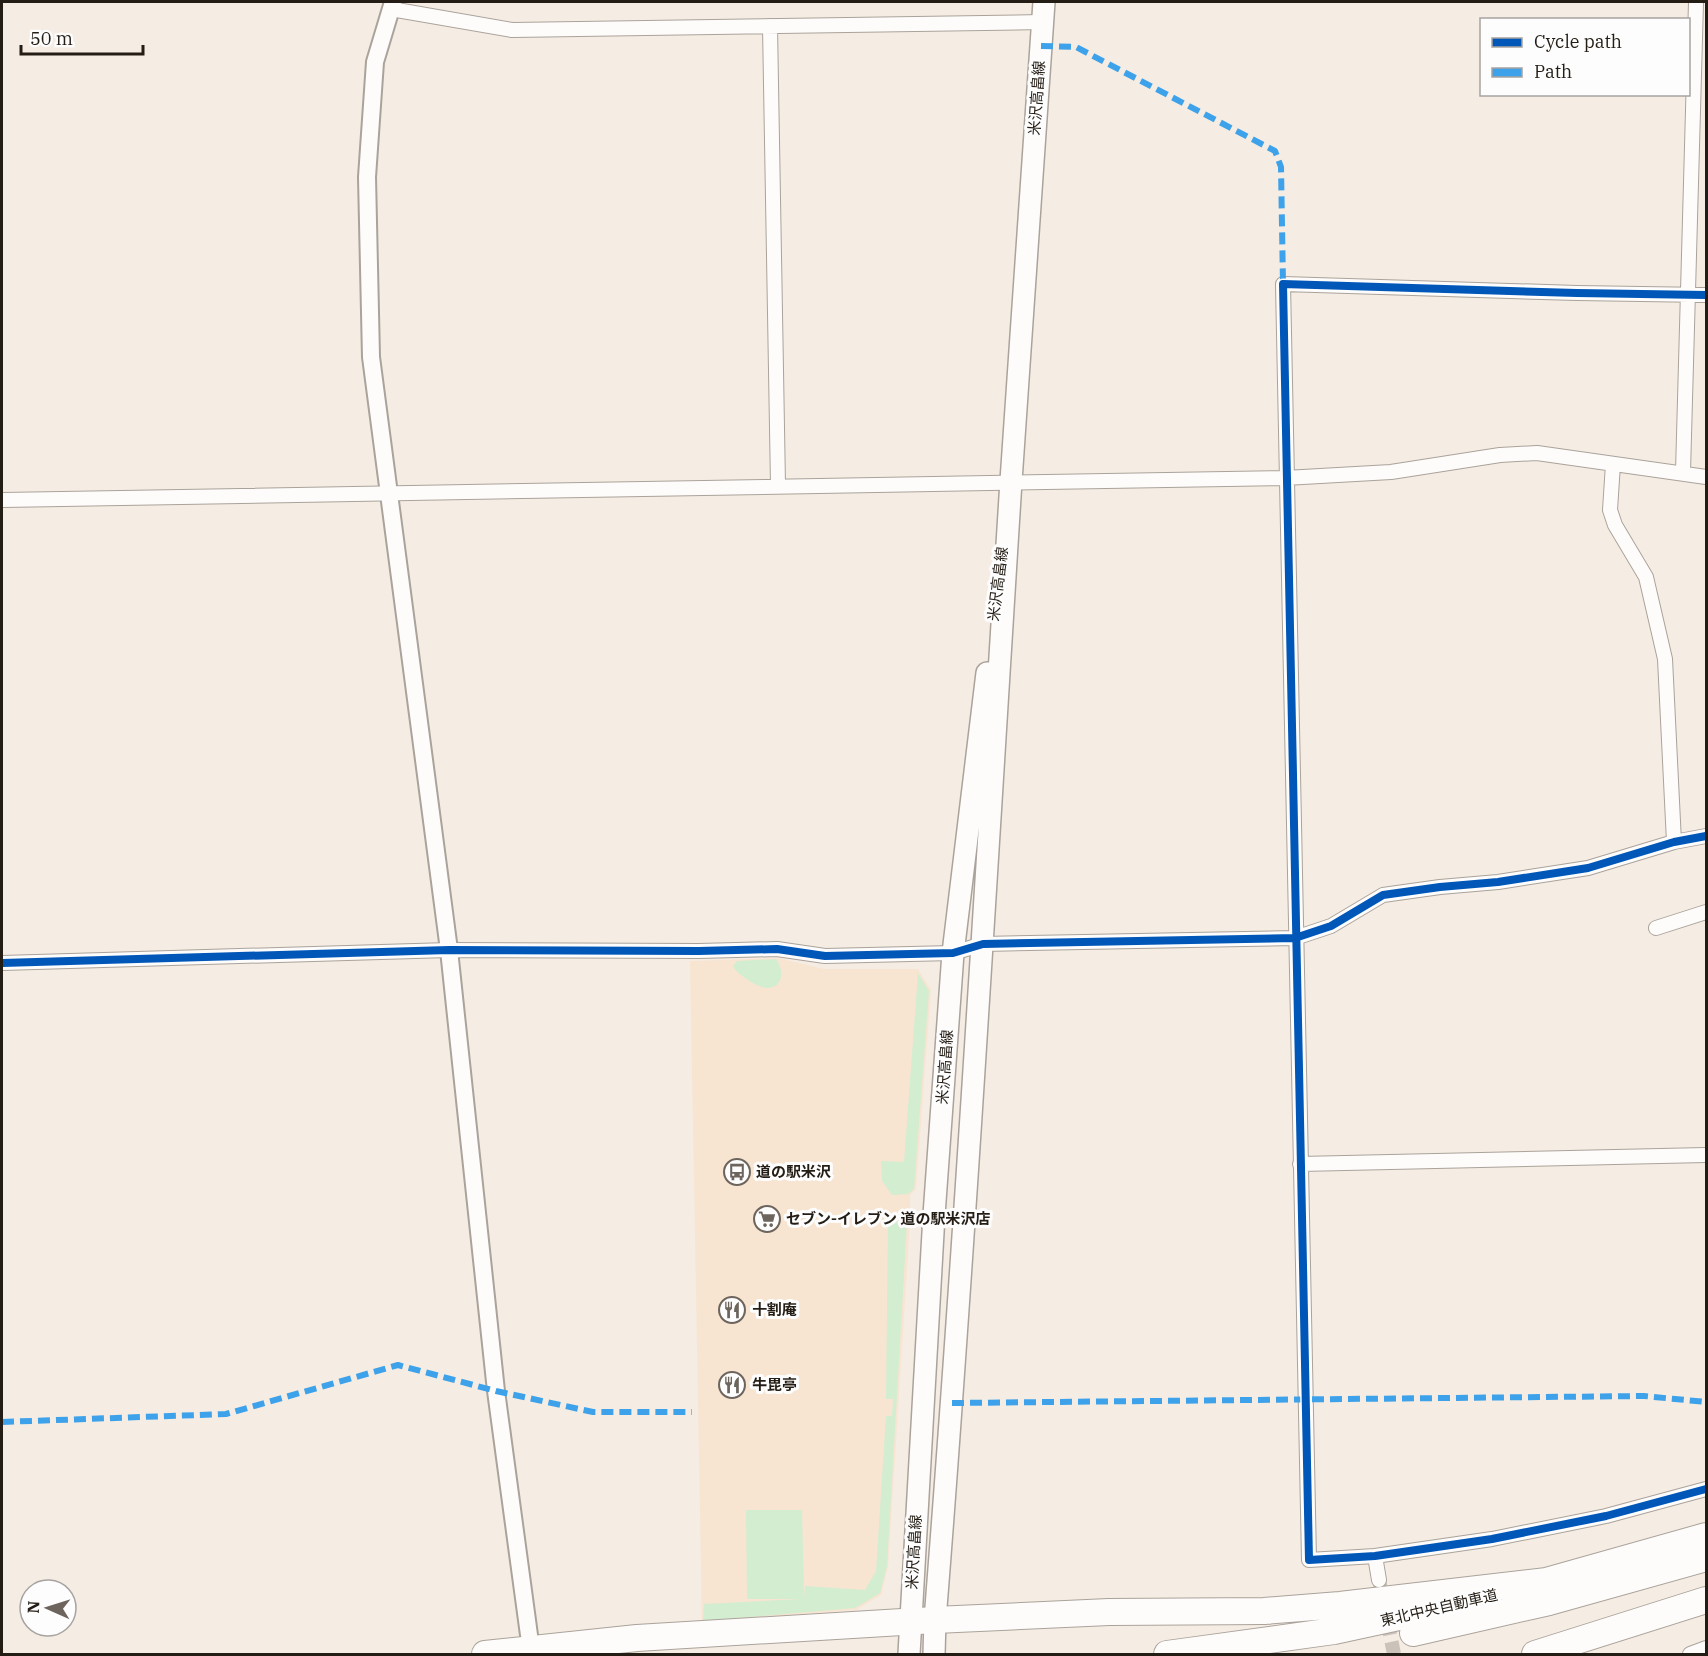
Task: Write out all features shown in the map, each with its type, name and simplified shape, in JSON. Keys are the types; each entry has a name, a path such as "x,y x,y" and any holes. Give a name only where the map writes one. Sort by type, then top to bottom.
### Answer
{"highway":[{"name":"東北中央自動車道","path":"1167,1654 1334,1631 1426,1613 1707,1536"},
{"name":"東北中央自動車道","path":"1292,1654 1374,1641 1539,1605 1707,1558"},
{"path":"485,1654 637,1638 935,1620 1109,1612 1264,1611 1340,1605 1547,1581"},
{"path":"1535,1654 1707,1600"}],"main road":[{"name":"米沢高畠線","path":"934,1654 983,945 1043,12"},
{"name":"米沢高畠線","path":"909,1654 934,1215 953,953 1011,482"}],"street":[{"path":"1683,472 1696,2"},
{"path":"529,1635 496,1391 449,950 371,357 367,177 375,62 392,5 512,30 770,26 1043,12"},
{"path":"770,26 778,485"},
{"path":"1707,295 1553,293 1283,284 1285,478 1309,1560 1375,1556 1492,1539 1606,1516 1707,1490"},
{"path":"2,500 1285,478 1391,472 1500,455 1537,453 1707,477"},
{"path":"1613,464 1610,510 1615,525 1646,577 1665,659 1674,842"},
{"path":"2,963 449,950 777,949 825,956 953,953 983,945 1295,938 1331,926 1383,895 1498,882 1588,868 1674,842 1707,836"},
{"path":"1656,928 1707,912"},
{"path":"1300,1164 1707,1155"},
{"path":"1375,1556 1378,1580"},
{"path":"1690,1654 1707,1648"}],"shaded area":[{"name":"道の駅米沢","path":"778,958 824,969 918,969 931,990 916,1189 910,1195 888,1567 881,1595 856,1610 702,1622 690,961"}],"green space":[{"path":"776,959 781,972 780,981 768,988 749,980 733,966 737,961"},
{"path":"918,973 929,991 914,1189 908,1194 892,1195 882,1181 881,1161 904,1162"},
{"path":"888,1221 907,1222 887,1566 880,1593 855,1608 703,1621 704,1604 801,1599 747,1599 746,1510 802,1510 804,1599 805,1586 865,1590 876,1571 886,1416 892,1416 893,1399 886,1399"}],"tunnel":[{"path":"1379,1580 1394,1654"}],"marked path":[{"path":"1041,46 1076,47 1275,151 1281,167 1283,284"},
{"path":"2,1422 226,1414 398,1365 496,1391 593,1412 692,1412"},
{"path":"952,1403 1644,1396 1706,1402"}],"cycle path":[{"path":"1706,295 1283,284 1309,1560 1375,1556 1492,1539 1606,1516 1706,1489"},
{"path":"2,963 449,950 777,949 825,956 953,953 983,944 1295,938 1331,926 1383,895 1498,882 1588,868 1674,842 1706,836"}],"place":[{"name":"道の駅米沢","path":"737,1172"},
{"name":"セブン-イレブン 道の駅米沢店","path":"767,1219"},
{"name":"十割庵","path":"732,1310"},
{"name":"牛毘亭","path":"732,1385"}]}
